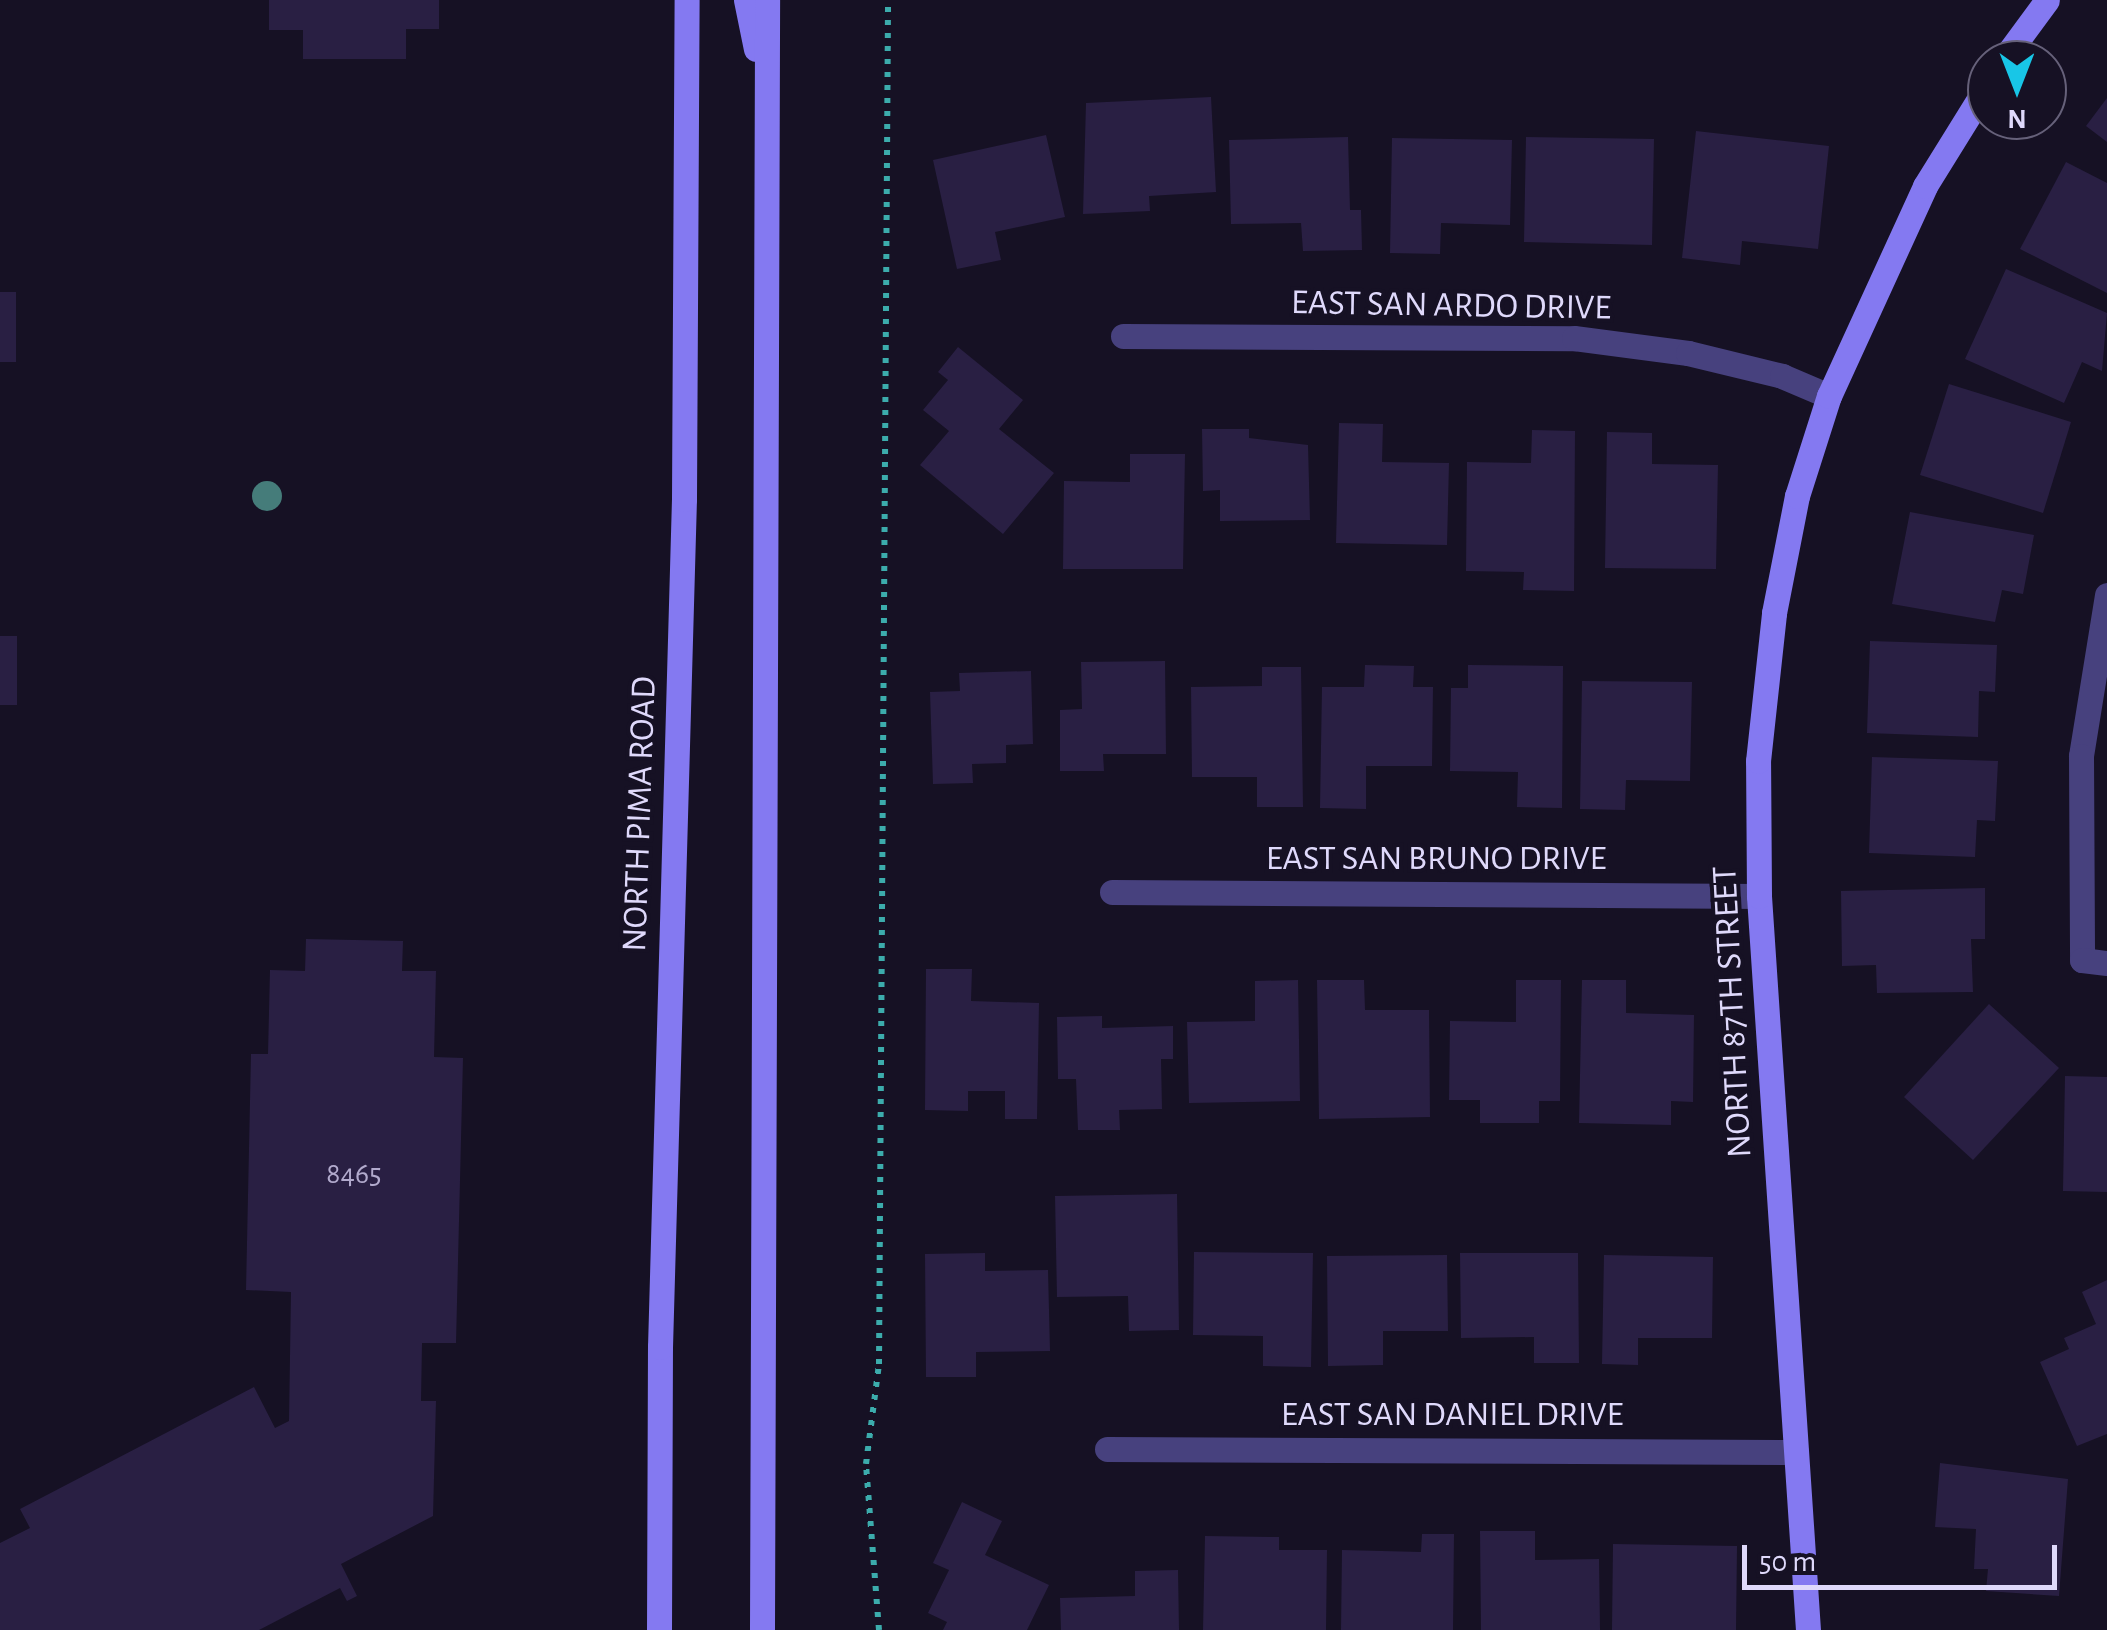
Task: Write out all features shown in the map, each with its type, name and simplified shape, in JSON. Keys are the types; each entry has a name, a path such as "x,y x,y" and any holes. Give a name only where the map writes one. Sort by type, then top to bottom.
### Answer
{"main road":[{"name":"NORTH PIMA ROAD","path":"659,1630 660,1347 684,499 687,0"},
{"path":"746,0 767,104"},
{"path":"762,1630 768,0"},
{"path":"2017,40 2046,0"},
{"name":"NORTH 87TH STREET","path":"1808,1630 1759,896 1758,761 1774,614 1797,496 1830,396 1925,186 1967,118"}],"street":[{"name":"EAST SAN ARDO DRIVE","path":"1123,336 1574,338 1688,353 1782,376 1830,396"},
{"path":"2094,962 2081,756 2107,596"},
{"name":"EAST SAN BRUNO DRIVE","path":"1112,892 1759,896"},
{"name":"EAST SAN DANIEL DRIVE","path":"1107,1449 1796,1452"}],"path":[{"path":"878,1630 866,1464 879,1364 888,0"}],"building":[{"path":"269,0 439,0 439,29 406,29 406,59 303,59 303,30 269,30"},
{"path":"1211,97 1216,192 1149,196 1150,211 1083,214 1086,103"},
{"path":"2107,98 2107,142 2086,126"},
{"path":"1696,131 1829,146 1818,249 1742,241 1740,265 1682,258"},
{"path":"1046,135 1065,217 995,232 1001,260 957,269 933,160"},
{"path":"1348,137 1350,210 1361,210 1362,250 1303,251 1301,223 1231,224 1229,140"},
{"path":"1526,137 1654,139 1652,245 1524,242"},
{"path":"1392,138 1512,140 1510,225 1441,223 1440,254 1390,253"},
{"path":"2066,162 2107,183 2107,293 2020,249"},
{"path":"2006,269 2107,313 2102,371 2082,362 2064,403 1965,359"},
{"path":"0,292 16,292 16,362 0,362"},
{"path":"958,347 1023,400 999,429 1054,473 1003,534 920,465 949,431 923,410 948,380 938,372"},
{"path":"1949,384 2071,422 2043,513 1920,475"},
{"path":"1339,423 1383,424 1382,462 1449,463 1447,545 1336,543"},
{"path":"1202,429 1249,429 1249,438 1308,445 1310,520 1220,521 1220,490 1203,491"},
{"path":"1532,430 1575,431 1574,591 1523,590 1524,572 1466,571 1467,462 1531,463"},
{"path":"1607,432 1652,433 1652,464 1718,465 1716,569 1605,568"},
{"path":"1130,454 1185,454 1183,569 1063,569 1064,481 1130,482"},
{"path":"1910,512 2034,535 2023,594 2002,590 1995,622 1892,604"},
{"path":"0,636 17,636 17,705 0,705"},
{"path":"1870,641 1997,645 1995,692 1979,691 1978,737 1867,733"},
{"path":"1165,661 1166,754 1103,754 1104,771 1060,771 1060,710 1082,709 1081,662"},
{"path":"1365,665 1414,666 1413,687 1433,687 1432,766 1366,766 1366,809 1320,808 1322,687 1364,687"},
{"path":"1468,665 1563,666 1562,808 1517,807 1518,772 1450,771 1451,688 1468,688"},
{"path":"1262,667 1301,667 1303,807 1257,807 1257,777 1192,777 1191,687 1262,686"},
{"path":"1031,671 1033,744 1006,745 1006,763 972,764 973,783 933,784 930,692 960,691 959,673"},
{"path":"1582,681 1692,682 1690,781 1626,780 1625,810 1580,809"},
{"path":"1872,757 1998,761 1995,821 1977,820 1975,857 1869,853"},
{"path":"1985,888 1985,939 1971,939 1973,992 1877,993 1876,965 1842,966 1841,891"},
{"path":"306,939 403,941 402,971 436,971 434,1057 463,1058 456,1343 422,1343 421,1401 436,1401 433,1516 341,1564 357,1596 347,1601 340,1588 259,1630 0,1630 0,1543 30,1528 20,1509 254,1387 275,1428 289,1421 291,1292 246,1290 251,1054 268,1054 270,970 305,971"},
{"path":"926,969 972,969 971,1001 1039,1003 1037,1119 1005,1119 1005,1091 968,1091 968,1111 925,1110"},
{"path":"1298,980 1300,1101 1189,1103 1187,1022 1255,1021 1255,981"},
{"path":"1317,980 1364,980 1365,1010 1429,1010 1430,1117 1319,1119"},
{"path":"1516,980 1561,980 1560,1101 1539,1101 1539,1123 1480,1123 1480,1100 1449,1100 1450,1021 1516,1022"},
{"path":"1582,980 1626,980 1626,1013 1694,1015 1693,1102 1671,1101 1671,1125 1579,1123"},
{"path":"1989,1004 2059,1068 1973,1160 1904,1097"},
{"path":"1102,1016 1102,1028 1173,1026 1173,1059 1161,1059 1162,1109 1119,1110 1120,1130 1078,1130 1076,1079 1058,1079 1057,1017"},
{"path":"2065,1076 2107,1077 2107,1192 2063,1191"},
{"path":"1177,1194 1179,1330 1129,1331 1128,1296 1057,1297 1055,1196"},
{"path":"1194,1252 1313,1253 1311,1367 1263,1366 1263,1336 1193,1335"},
{"path":"985,1253 985,1271 1048,1270 1050,1351 976,1352 976,1377 926,1377 925,1254"},
{"path":"1460,1253 1578,1253 1579,1363 1534,1363 1534,1337 1461,1338"},
{"path":"1447,1255 1448,1331 1383,1331 1383,1365 1328,1366 1327,1256"},
{"path":"1604,1255 1713,1257 1712,1338 1638,1338 1638,1365 1602,1364"},
{"path":"2107,1280 2107,1434 2077,1446 2040,1362 2069,1349 2064,1338 2096,1324 2082,1292"},
{"path":"1940,1463 2068,1479 2059,1596 1986,1591 1988,1569 1974,1569 1976,1529 1935,1527"},
{"path":"962,1502 1002,1521 985,1555 1049,1585 1027,1630 943,1630 947,1622 928,1613 949,1570 933,1563"},
{"path":"1480,1531 1535,1531 1535,1560 1599,1559 1600,1630 1481,1630"},
{"path":"1422,1534 1454,1534 1453,1630 1341,1630 1342,1550 1421,1552"},
{"path":"1205,1536 1279,1537 1279,1550 1327,1550 1326,1630 1203,1630"},
{"path":"1613,1544 1737,1546 1736,1630 1612,1630"},
{"path":"1178,1570 1179,1630 1061,1630 1060,1598 1135,1596 1135,1571"}]}
